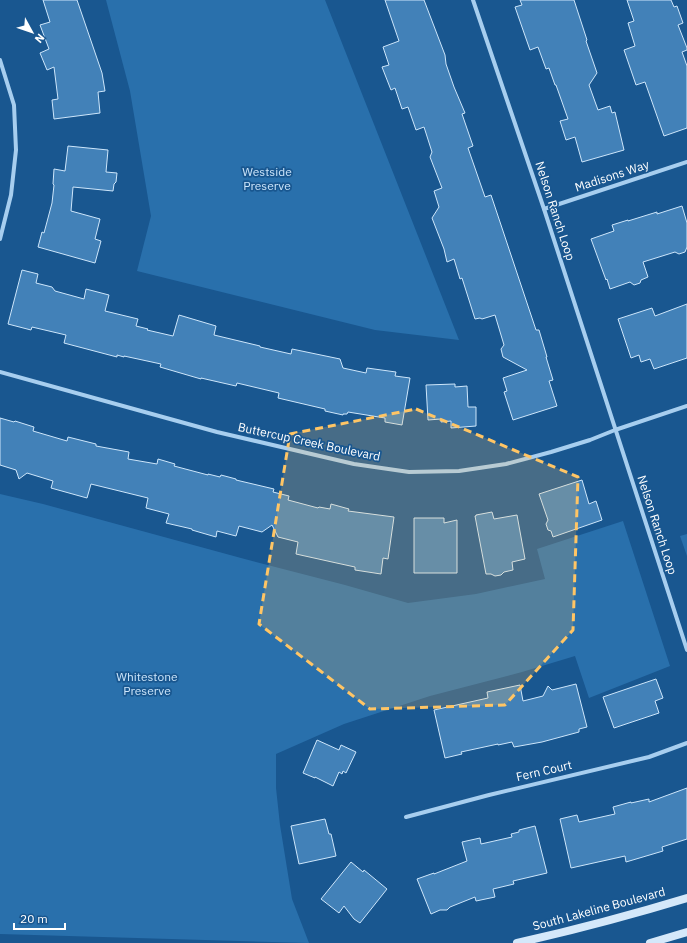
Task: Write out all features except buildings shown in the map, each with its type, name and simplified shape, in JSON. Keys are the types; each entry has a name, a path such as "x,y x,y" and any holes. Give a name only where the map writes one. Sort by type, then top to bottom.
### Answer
{"main road":[{"name":"South Lakeline Boulevard","path":"517,943 554,935 687,898"},
{"path":"650,943 687,932"}],"street":[{"name":"Nelson Ranch Loop","path":"473,0 544,209 687,650"},
{"path":"0,60 14,105 16,150 11,195 0,239"},
{"name":"Madisons Way","path":"544,209 687,162"},
{"name":"Buttercup Creek Boulevard","path":"0,372 217,432 354,464 409,472 459,471 506,464 558,450 615,430"},
{"path":"615,430 687,406"},
{"name":"Fern Court","path":"406,817 489,795 649,757 687,743"}],"highlighted area":[{"path":"416,409 578,477 573,630 505,705 370,709 259,624 290,434"}],"green space":[{"name":"Westside Preserve","path":"106,0 325,0 459,340 375,330 137,271 151,216 130,91"},
{"name":"Whitestone Preserve","path":"0,494 43,504 408,603 476,594 545,579 537,549 623,521 670,666 589,698 575,656 522,672 430,696 344,724 276,754 276,788 280,825 292,899 309,943 0,934"},
{"path":"687,534 687,556 680,536"}]}
